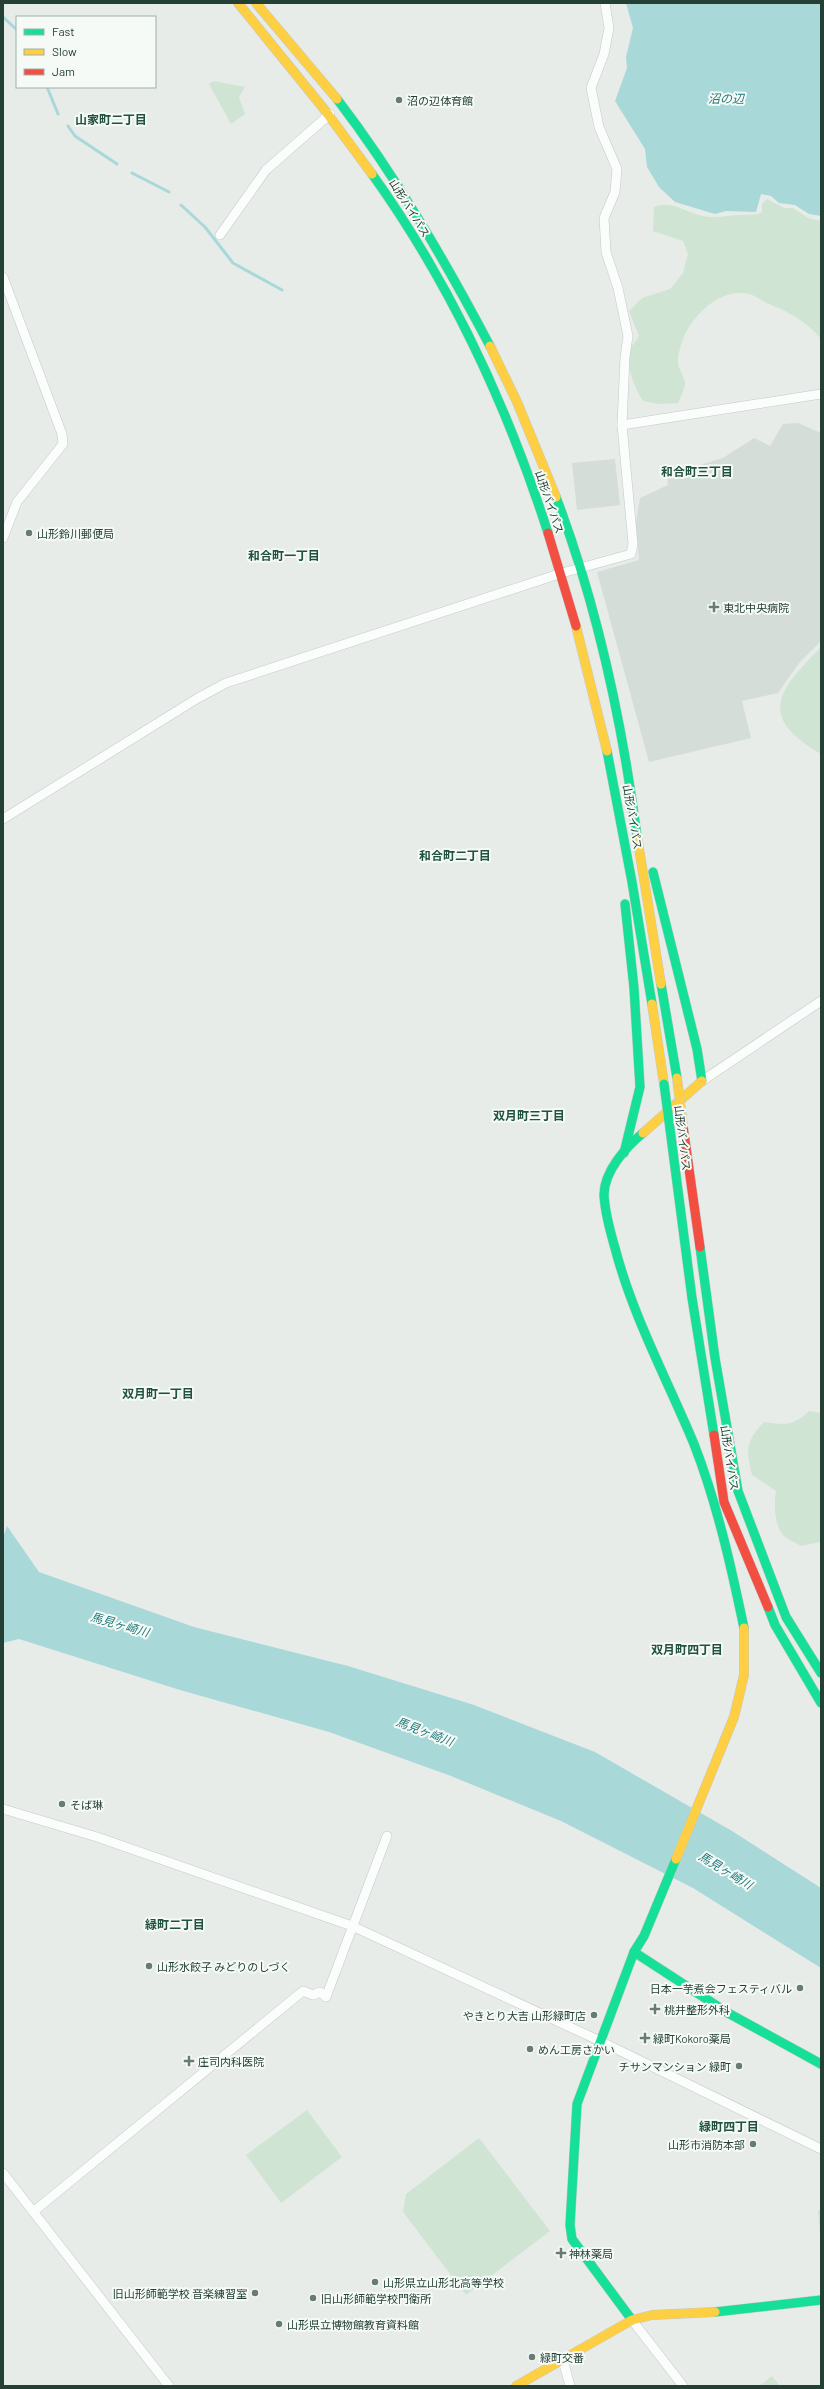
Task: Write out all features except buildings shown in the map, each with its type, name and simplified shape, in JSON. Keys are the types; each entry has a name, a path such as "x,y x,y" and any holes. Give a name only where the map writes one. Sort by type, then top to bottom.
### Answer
{"main road":[{"name":"山形バイパス","path":"238,3 330,114 392,202 450,299 502,407 534,489 562,573 592,683 615,783 664,1084 692,1298 724,1502 775,1625 821,1703"},
{"name":"山形バイパス","path":"256,3 298,51 370,144 460,291 523,415 552,488 580,569 607,675 629,777 677,1078 715,1358 738,1491 786,1617 821,1673"},
{"path":"629,777 697,1049 702,1081 640,1136 624,1153 609,1172 604,1194 608,1222 622,1276 638,1320 696,1452 727,1552 744,1628 744,1675 734,1717 644,1936 634,1952 577,2104 570,2225 572,2239 632,2320"},
{"path":"615,783 634,988 640,1087 636,1112 624,1153"},
{"path":"634,1952 728,2013 821,2064"},
{"path":"516,2386 632,2320 652,2315 727,2311 821,2300"}],"street":[{"path":"3,818 198,698 226,683 562,573 631,554 633,544 622,425 625,356 628,336 618,288 606,252 604,218 615,192 617,169 598,127 591,88 604,54 609,28 605,3"},
{"path":"220,235 266,170 330,114"},
{"path":"3,277 62,434 63,444 17,502 3,538"},
{"path":"622,425 821,394"},
{"path":"702,1081 821,1002"},
{"path":"3,1809 97,1837 352,1926 600,2041 821,2149"},
{"path":"33,2212 303,1992 313,1995 320,1992 326,1997 387,1836"},
{"path":"3,2173 169,2386"},
{"path":"632,2320 683,2386"},
{"path":"562,2360 570,2386"}],"shaded area":[{"name":"東北中央病院","path":"798,423 821,433 821,641 799,663 778,693 742,701 751,738 649,762 597,572 639,560 636,523 640,498 668,485 666,469 691,468 723,458 754,438 770,446 783,424"},
{"path":"615,459 620,505 577,510 572,463"}],"green space":[{"path":"214,81 245,87 239,97 245,114 231,124 209,84"},
{"path":"767,199 784,208 793,208 808,218 821,221 821,339 810,328 785,311 752,295 741,293 730,294 710,304 702,311 694,320 683,339 678,360 685,383 678,403 659,404 643,401 634,384 629,365 629,352 639,336 629,311 642,298 670,289 683,273 688,254 683,241 653,231 654,207 661,205 676,206 698,215 717,217 753,215 762,212 762,204"},
{"path":"821,647 821,754 801,740 788,727 781,715 780,703 785,690 794,677"},
{"path":"809,1411 821,1413 821,1542 801,1546 784,1536 779,1529 775,1513 776,1491 752,1475 748,1453 750,1441 753,1435 764,1422 783,1424 793,1422"},
{"path":"307,2110 342,2157 281,2203 246,2155"},
{"path":"479,2138 550,2231 466,2295 403,2212 406,2194"},
{"path":"818,2210 821,2212 821,2249"},
{"path":"772,2376 780,2386 759,2386"}],"water":[{"name":"沼の辺","path":"626,3 821,3 821,216 809,214 795,205 779,203 771,196 761,194 756,212 726,211 715,214 675,202 659,187 647,167 645,149 615,101 627,68 626,57 633,28"},
{"name":"馬見ヶ崎川","path":"7,1526 39,1572 194,1627 348,1666 474,1705 595,1752 732,1831 821,1888 821,1968 693,1888 561,1821 451,1776 329,1732 180,1690 19,1639 3,1643 3,1538"}],"waterway":[{"path":"3,17 16,29"},
{"path":"47,88 58,114"},
{"path":"68,126 75,136 117,164"},
{"path":"132,173 169,192"},
{"path":"181,205 205,227 233,263 282,290"}],"traffic: fast":[{"path":"337,99 359,128 419,220 490,346"},
{"path":"372,174 427,258 474,346 514,438 548,533"},
{"path":"556,497 571,538 596,621 616,707 637,836"},
{"path":"607,751 632,882 652,1004"},
{"path":"653,872 697,1049 702,1081"},
{"path":"624,1153 640,1087 634,988 625,904"},
{"path":"661,984 677,1078"},
{"path":"664,1084 670,1129"},
{"path":"670,1129 692,1298 714,1435"},
{"path":"643,1133 623,1152 617,1160 605,1186 604,1195 611,1235 631,1299 694,1444 710,1489 723,1535 744,1628"},
{"path":"700,1247 715,1358 738,1491 786,1617 821,1673"},
{"path":"768,1607 775,1625 821,1703"},
{"path":"632,2320 572,2239 570,2225 577,2104 634,1952 644,1936 676,1859"},
{"path":"634,1952 728,2013 821,2064"},
{"path":"715,2312 821,2300"}],"traffic: slow":[{"path":"238,3 324,109 372,174"},
{"path":"256,3 337,99"},
{"path":"490,346 517,402 556,497"},
{"path":"576,626 607,751"},
{"path":"637,836 661,984"},
{"path":"652,1004 664,1084"},
{"path":"677,1078 682,1119"},
{"path":"643,1133 702,1081"},
{"path":"676,1859 734,1717 744,1675 744,1628"},
{"path":"516,2386 632,2320 652,2315 715,2312"}],"traffic: jam":[{"path":"548,533 576,626"},
{"path":"682,1119 700,1247"},
{"path":"714,1435 724,1502 768,1607"}],"place":[{"name":"沼の辺体育館","path":"399,100"},
{"name":"山形鈴川郵便局","path":"29,533"},
{"name":"東北中央病院","path":"714,607"},
{"name":"そば琳","path":"62,1804"},
{"name":"山形水餃子 みどりのしづく","path":"149,1966"},
{"name":"日本一芋煮会フェスティバル","path":"800,1988"},
{"name":"桃井整形外科","path":"655,2009"},
{"name":"やきとり大吉 山形緑町店","path":"594,2015"},
{"name":"緑町Kokoro薬局","path":"645,2038"},
{"name":"めん工房さかい","path":"530,2049"},
{"name":"庄司内科医院","path":"189,2061"},
{"name":"チサンマンション 緑町","path":"739,2066"},
{"name":"山形市消防本部","path":"753,2144"},
{"name":"神林薬局","path":"561,2253"},
{"name":"山形県立山形北高等学校","path":"375,2282"},
{"name":"旧山形師範学校 音楽練習室","path":"255,2293"},
{"name":"旧山形師範学校門衛所","path":"313,2298"},
{"name":"山形県立博物館教育資料館","path":"279,2324"},
{"name":"緑町交番","path":"532,2357"}],"district":[{"name":"山家町二丁目","path":"111,119"},
{"name":"和合町三丁目","path":"697,471"},
{"name":"和合町一丁目","path":"284,555"},
{"name":"和合町二丁目","path":"455,855"},
{"name":"双月町三丁目","path":"529,1115"},
{"name":"双月町一丁目","path":"158,1393"},
{"name":"双月町四丁目","path":"687,1649"},
{"name":"緑町二丁目","path":"175,1924"},
{"name":"緑町四丁目","path":"729,2126"}]}
